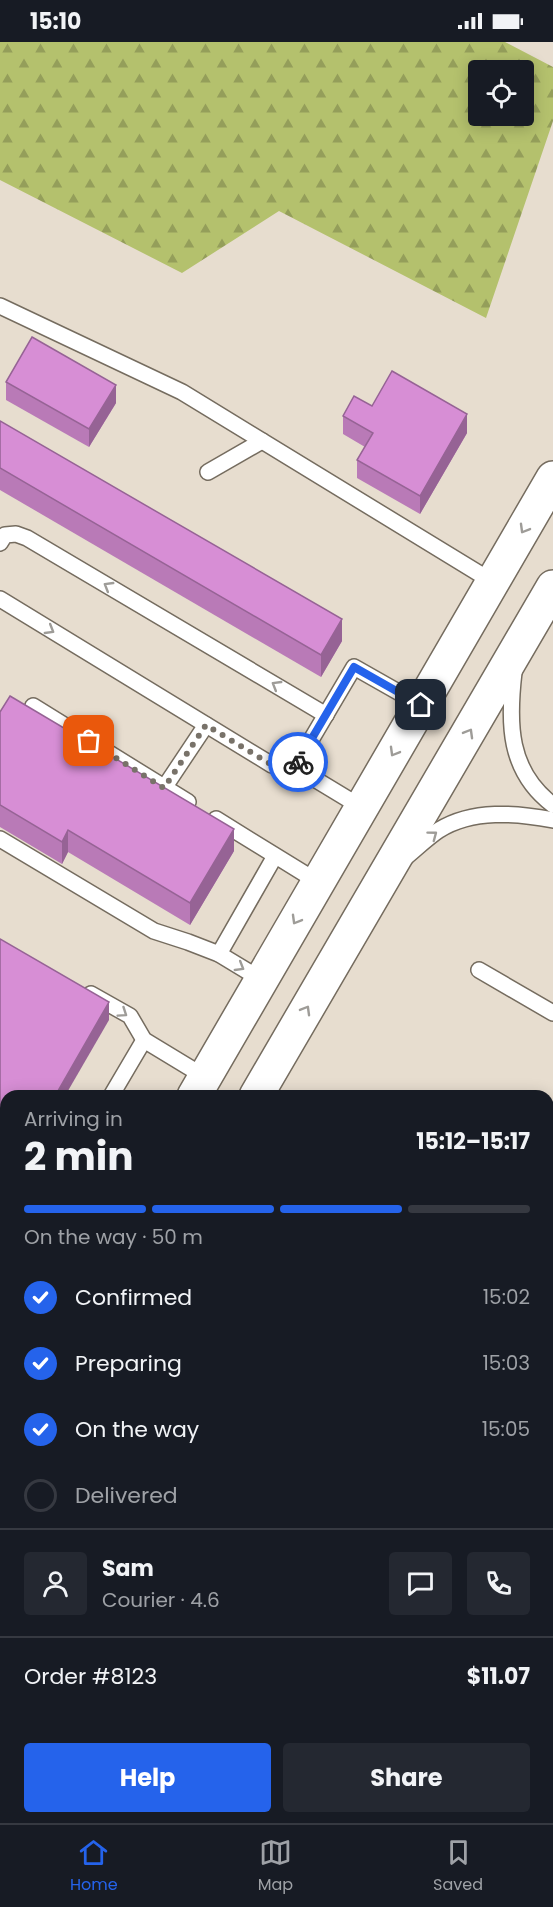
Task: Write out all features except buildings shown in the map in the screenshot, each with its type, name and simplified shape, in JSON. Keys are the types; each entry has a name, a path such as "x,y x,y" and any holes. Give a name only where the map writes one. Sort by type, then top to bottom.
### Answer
{"highway":[{"path":"200,1087 553,478"},
{"path":"260,1090 553,587"}],"lane":[{"path":"0,306 182,392 493,582"},
{"path":"208,472 262,441"},
{"path":"0,543 5,535 16,534 27,537 326,715"},
{"path":"0,599 272,765 295,767 361,807"},
{"path":"517,649 510,704 512,740 528,776 543,798 553,806"},
{"path":"295,767 354,667 421,705"},
{"path":"33,706 318,882"},
{"path":"164,788 206,725"},
{"path":"387,872 439,830 465,820 492,814 553,820"},
{"path":"0,839 154,931 219,954 262,980"},
{"path":"219,954 275,856"},
{"path":"478,970 553,1014"},
{"path":"80,987 130,1016 144,1040 200,1087"},
{"path":"115,1090 144,1040"},
{"path":"268,1090 280,1055"}],"green space":[{"path":"0,42 505,42 553,67 553,121 486,318 279,211 182,273 0,180"}],"way so far":[{"path":"89,741 164,788 206,725 272,765 295,767 298,762"}],"route":[{"path":"298,762 354,667 421,705"}]}
